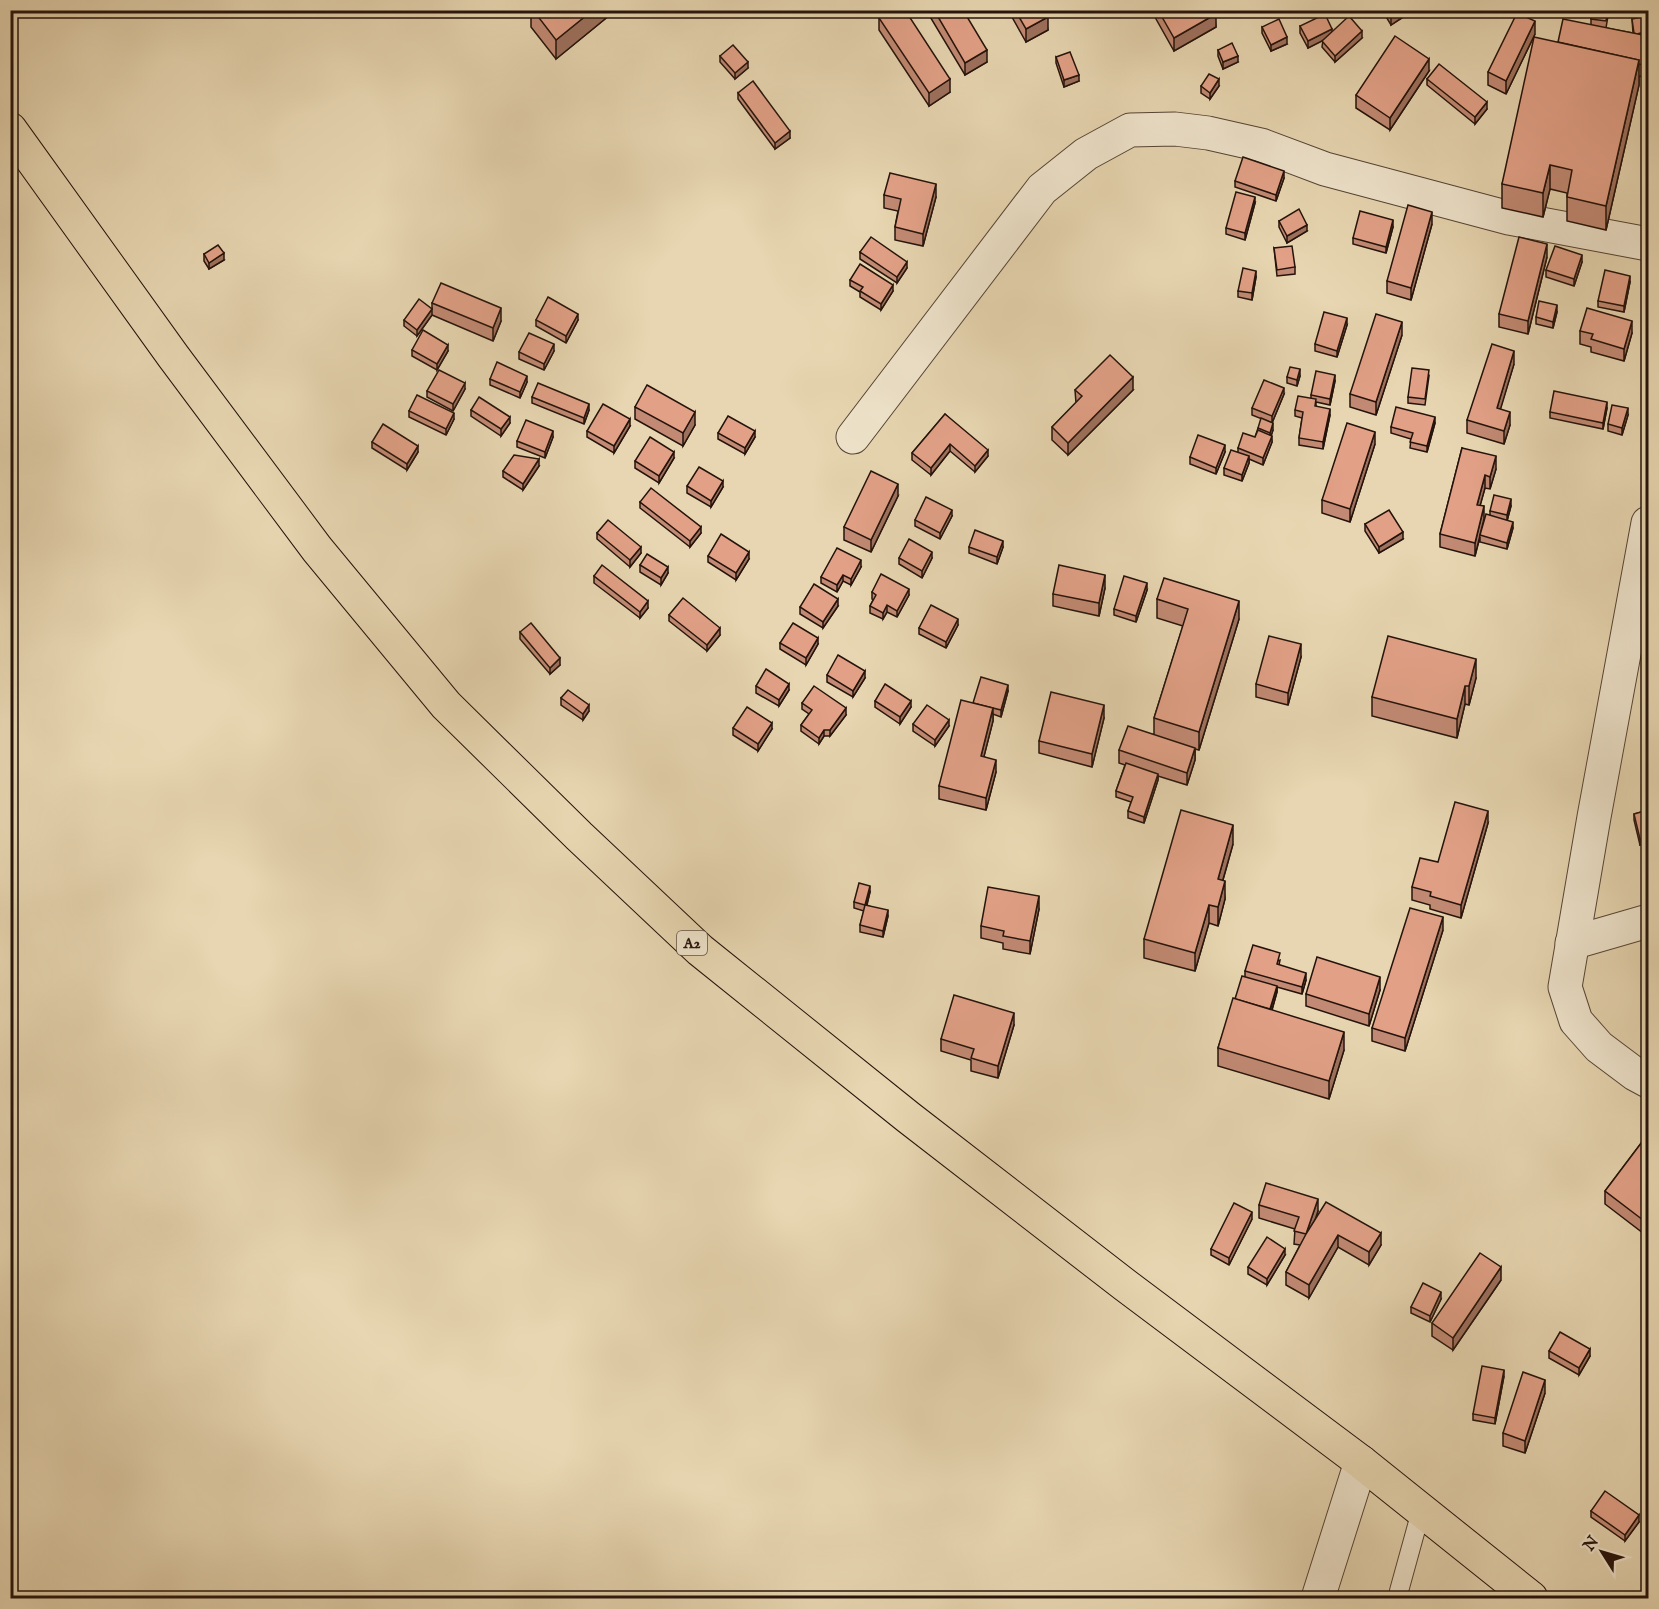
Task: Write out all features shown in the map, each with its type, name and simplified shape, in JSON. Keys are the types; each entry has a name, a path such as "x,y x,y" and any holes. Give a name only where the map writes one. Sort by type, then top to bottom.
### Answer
{"highway":[{"name":"A2","path":"10,129 173,356 317,549 446,705 579,836 700,950 908,1117 1125,1285 1361,1462 1531,1599"}],"street":[{"path":"853,437 1042,189 1086,154 1130,130 1175,129 1208,133 1261,145 1325,169 1509,218 1648,244"},
{"path":"1648,523 1565,987 1576,1021 1599,1047 1648,1081"},
{"path":"1572,943 1648,921"},
{"path":"1318,1599 1361,1462"}],"lane":[{"path":"1401,1599 1400,1591 1421,1511"}],"building":[{"path":"533,10 593,10 556,40"},
{"path":"890,10 905,10 950,79 929,93 879,18"},
{"path":"934,10 963,10 987,50 965,63"},
{"path":"1015,10 1044,10 1048,17 1026,29"},
{"path":"1158,10 1214,10 1216,14 1174,38"},
{"path":"1593,10 1608,10 1606,21 1591,19"},
{"path":"1517,13 1535,21 1506,81 1488,72"},
{"path":"1325,14 1332,29 1308,41 1300,26"},
{"path":"1349,16 1362,31 1335,56 1322,41"},
{"path":"1647,16 1648,31 1634,33 1632,19"},
{"path":"1279,19 1287,37 1271,45 1262,27"},
{"path":"1563,19 1648,36 1648,66 1639,64 1639,60 1558,42"},
{"path":"1395,36 1429,59 1390,118 1356,95"},
{"path":"1534,37 1639,60 1606,206 1567,197 1572,170 1550,165 1543,193 1502,184"},
{"path":"1232,43 1238,56 1223,62 1218,50"},
{"path":"733,45 748,62 735,73 720,56"},
{"path":"1070,52 1079,75 1064,80 1056,57"},
{"path":"1439,64 1487,102 1475,117 1427,79"},
{"path":"1209,74 1219,79 1210,93 1201,86"},
{"path":"753,81 790,131 775,143 738,93"},
{"path":"1243,157 1284,171 1276,195 1235,181"},
{"path":"890,173 936,184 923,234 895,227 901,199 884,195"},
{"path":"1236,192 1255,197 1245,233 1226,228"},
{"path":"1408,205 1432,212 1411,288 1387,281"},
{"path":"1299,209 1307,225 1287,236 1279,221"},
{"path":"1360,211 1393,220 1386,247 1353,238"},
{"path":"871,237 907,262 897,277 860,252"},
{"path":"1519,237 1547,244 1528,321 1499,314"},
{"path":"218,245 224,253 209,263 204,254"},
{"path":"1292,246 1295,267 1277,270 1274,248"},
{"path":"1555,246 1582,255 1574,279 1546,270"},
{"path":"860,264 893,285 881,304 860,291 863,287 850,280"},
{"path":"1243,268 1256,271 1252,293 1238,291"},
{"path":"1605,270 1630,276 1624,306 1598,301"},
{"path":"441,283 501,308 493,328 432,303"},
{"path":"548,297 578,314 566,336 536,320"},
{"path":"419,299 432,309 417,330 404,320"},
{"path":"1539,301 1557,305 1553,322 1536,317"},
{"path":"1587,308 1632,321 1624,349 1591,339 1593,334 1580,331"},
{"path":"1324,312 1347,318 1337,351 1315,344"},
{"path":"1376,314 1402,322 1376,402 1350,394"},
{"path":"423,330 448,345 437,364 412,350"},
{"path":"529,333 554,344 544,364 519,352"},
{"path":"1492,344 1514,351 1497,408 1510,412 1504,431 1467,420"},
{"path":"1110,355 1133,377 1068,443 1052,427 1082,396 1075,390"},
{"path":"497,362 527,376 520,392 490,379"},
{"path":"1290,367 1300,369 1297,380 1287,377"},
{"path":"1412,368 1429,370 1425,399 1408,397"},
{"path":"439,370 465,383 453,404 427,391"},
{"path":"1316,371 1335,375 1330,399 1311,395"},
{"path":"1264,380 1284,388 1272,416 1252,408"},
{"path":"538,383 589,404 584,418 532,397"},
{"path":"647,385 695,412 683,433 635,407"},
{"path":"1554,391 1607,402 1603,423 1550,412"},
{"path":"417,395 454,413 446,429 409,411"},
{"path":"1298,396 1316,399 1315,406 1330,409 1323,442 1299,438 1303,412 1295,410"},
{"path":"479,397 510,417 501,429 471,410"},
{"path":"603,404 630,419 614,446 587,431"},
{"path":"1612,405 1628,408 1622,428 1608,424"},
{"path":"1396,407 1435,417 1427,446 1410,442 1413,433 1391,427"},
{"path":"945,414 988,450 975,466 950,444 931,468 912,453"},
{"path":"728,416 755,431 745,448 718,433"},
{"path":"1261,418 1273,423 1270,433 1258,428"},
{"path":"526,420 553,431 545,452 517,441"},
{"path":"1347,423 1375,432 1350,509 1322,500"},
{"path":"383,424 418,446 407,464 372,442"},
{"path":"1258,430 1272,436 1263,458 1238,448 1243,433 1255,437"},
{"path":"1198,435 1225,445 1216,468 1190,457"},
{"path":"650,437 674,452 659,476 635,461"},
{"path":"1462,448 1496,456 1490,477 1485,475 1477,505 1484,506 1475,543 1440,534"},
{"path":"1231,450 1249,456 1242,475 1224,468"},
{"path":"514,455 539,459 523,484 503,471"},
{"path":"699,467 723,481 711,501 687,486"},
{"path":"871,471 898,484 871,540 844,527"},
{"path":"651,488 701,527 690,541 640,502"},
{"path":"1494,495 1511,499 1507,515 1490,511"},
{"path":"926,497 952,510 940,533 915,520"},
{"path":"1389,510 1403,532 1379,547 1365,524"},
{"path":"1486,514 1513,522 1507,543 1480,535"},
{"path":"608,520 641,547 630,560 597,533"},
{"path":"975,530 1003,541 997,557 969,547"},
{"path":"721,534 749,552 736,573 708,556"},
{"path":"909,539 932,552 922,571 899,558"},
{"path":"837,548 861,560 851,579 843,575 837,585 821,577"},
{"path":"647,554 668,567 661,578 640,565"},
{"path":"602,565 648,601 640,612 594,576"},
{"path":"1059,565 1105,575 1099,603 1053,594"},
{"path":"881,574 909,589 897,611 887,605 883,613 870,606 876,595 872,592"},
{"path":"1124,576 1147,583 1136,616 1114,609"},
{"path":"1164,578 1239,601 1199,732 1154,718 1188,609 1157,599"},
{"path":"814,584 838,599 823,622 800,607"},
{"path":"683,598 720,628 707,645 669,615"},
{"path":"931,605 958,619 946,642 919,628"},
{"path":"531,623 560,658 550,668 520,632"},
{"path":"793,623 818,638 806,658 780,643"},
{"path":"1269,636 1301,644 1288,693 1256,684"},
{"path":"1388,636 1476,659 1469,686 1465,686 1457,719 1372,697"},
{"path":"838,655 865,671 853,691 827,675"},
{"path":"766,669 789,684 779,700 756,686"},
{"path":"981,677 1008,685 1001,710 973,703"},
{"path":"885,684 911,701 900,717 875,701"},
{"path":"814,686 846,708 830,730 824,730 819,738 801,725 812,710 802,703"},
{"path":"568,690 589,705 583,714 561,698"},
{"path":"1051,692 1104,705 1092,754 1039,741"},
{"path":"961,700 993,708 981,756 996,760 986,798 939,786"},
{"path":"927,705 949,720 935,740 913,724"},
{"path":"747,707 772,723 758,744 733,728"},
{"path":"1128,726 1195,748 1187,773 1119,750"},
{"path":"1126,763 1158,774 1144,817 1128,811 1133,797 1116,791"},
{"path":"1455,802 1488,811 1461,905 1430,896 1431,892 1412,887 1420,858 1438,862"},
{"path":"1181,810 1233,825 1218,879 1225,881 1218,907 1209,905 1195,953 1144,939"},
{"path":"1648,810 1648,837 1640,839 1634,814"},
{"path":"859,883 870,886 865,905 854,902"},
{"path":"988,887 1039,896 1030,941 1003,936 1004,931 981,926"},
{"path":"865,905 888,910 883,931 860,925"},
{"path":"1410,908 1443,917 1405,1038 1372,1028"},
{"path":"1253,945 1280,953 1277,964 1306,973 1302,987 1245,971"},
{"path":"1317,957 1380,977 1369,1014 1306,994"},
{"path":"1242,976 1277,986 1270,1009 1235,999"},
{"path":"954,995 1014,1013 998,1066 971,1058 974,1049 941,1039"},
{"path":"1233,998 1344,1032 1329,1081 1218,1048"},
{"path":"1648,1134 1648,1213 1643,1220 1605,1191"},
{"path":"1266,1183 1318,1199 1306,1234 1294,1231 1299,1217 1259,1205"},
{"path":"1326,1202 1381,1233 1369,1252 1338,1235 1309,1285 1286,1272"},
{"path":"1234,1203 1252,1212 1229,1258 1211,1249"},
{"path":"1267,1237 1285,1249 1267,1279 1248,1267"},
{"path":"1480,1253 1501,1267 1453,1338 1432,1323"},
{"path":"1423,1283 1441,1292 1430,1316 1411,1307"},
{"path":"1560,1332 1590,1349 1579,1368 1549,1351"},
{"path":"1482,1366 1504,1370 1495,1418 1473,1414"},
{"path":"1523,1372 1545,1380 1525,1441 1503,1433"},
{"path":"1648,1430 1648,1441 1643,1438"},
{"path":"1605,1491 1639,1515 1625,1535 1591,1511"}]}
